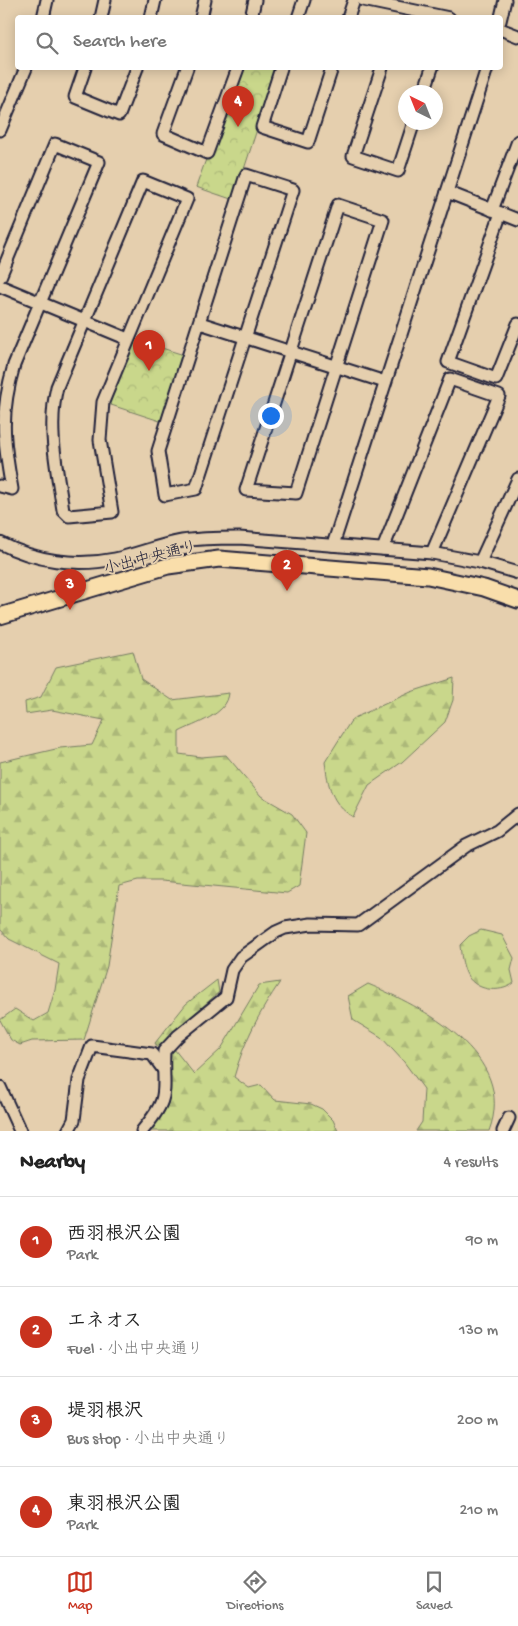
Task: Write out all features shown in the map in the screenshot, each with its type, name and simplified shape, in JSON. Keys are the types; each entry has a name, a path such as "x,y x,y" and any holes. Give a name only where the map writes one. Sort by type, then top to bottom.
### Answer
{"main road":[{"name":"小出中央通り","path":"0,616 168,566 220,559 428,576 484,588 518,600"}],"street":[{"path":"44,15 48,0"},
{"path":"102,15 105,0"},
{"path":"152,15 155,0"},
{"path":"202,15 205,0"},
{"path":"252,15 255,0"},
{"path":"299,15 304,0"},
{"path":"349,15 354,0"},
{"path":"363,0 400,13 424,15"},
{"path":"502,15 505,0"},
{"path":"503,30 518,36"},
{"path":"0,130 25,70"},
{"path":"84,70 75,97 119,115 136,70"},
{"path":"186,70 163,134 207,153 237,70"},
{"path":"280,70 262,127 308,142 331,70"},
{"path":"381,70 353,156 398,171 411,130"},
{"path":"426,85 431,70"},
{"path":"333,545 486,70"},
{"path":"518,142 448,362 496,379 518,324"},
{"path":"0,276 55,144 99,162 4,391 2,414 3,441 12,489 0,486"},
{"path":"246,175 292,190 196,489 165,495 158,451 200,322 246,175"},
{"path":"143,181 187,199 110,382 100,420 100,440 112,512 68,516 63,510 52,442 52,406 57,387 84,321 143,181"},
{"path":"447,192 518,220"},
{"path":"338,205 383,220 336,366 296,493 246,490 338,205"},
{"path":"0,286 128,340"},
{"path":"200,322 386,382"},
{"path":"383,549 450,379 499,396 432,553"},
{"path":"480,562 518,479"},
{"path":"0,543 31,556 71,562 115,559 181,541 209,538 333,545 432,553 480,562 518,574"},
{"path":"142,1131 158,1112 164,1100 164,1051 178,1036 226,997 232,970 241,957 286,928 311,924 358,925 466,846 497,831 518,814"},
{"path":"68,1131 74,1120 79,1080 92,1046 152,1054 163,1068"},
{"path":"0,1087 20,1131"},
{"path":"503,1131 509,1118"}],"green space":[{"path":"238,70 276,70 234,200 196,187"},
{"path":"133,339 184,355 163,422 108,404"},
{"path":"133,651 141,679 172,700 229,693 227,701 217,713 179,732 179,754 201,757 226,755 261,796 292,814 306,833 299,886 287,893 161,881 138,881 119,886 107,966 84,1040 32,1041 20,1045 11,1040 0,1020 15,1009 34,1021 48,1013 55,990 59,964 9,939 0,929 0,762 60,748 92,745 104,720 52,710 26,714 25,702 41,697 56,667"},
{"path":"454,678 453,700 445,722 402,762 369,785 353,817 346,812 335,800 329,786 325,762 352,719 411,692"},
{"path":"481,930 502,935 514,958 511,970 514,983 502,989 481,987 475,984 466,973 460,945 469,936"},
{"path":"217,980 219,992 166,1039 194,1074 221,1049 259,985 280,982 253,1028 242,1051 234,1077 249,1088 261,1085 275,1100 311,1104 322,1109 333,1120 338,1131 138,1131 169,1095 169,1068 155,1043 186,1004"},
{"path":"368,984 437,1020 459,1037 477,1057 490,1079 494,1104 489,1131 416,1131 422,1122 424,1089 404,1062 381,1037 353,1020 348,996"}],"place":[{"name":"東羽根沢公園","path":"238,127"},
{"name":"西羽根沢公園","path":"149,371"},
{"name":"エネオス","path":"287,591"},
{"name":"堤羽根沢","path":"70,610"}]}
